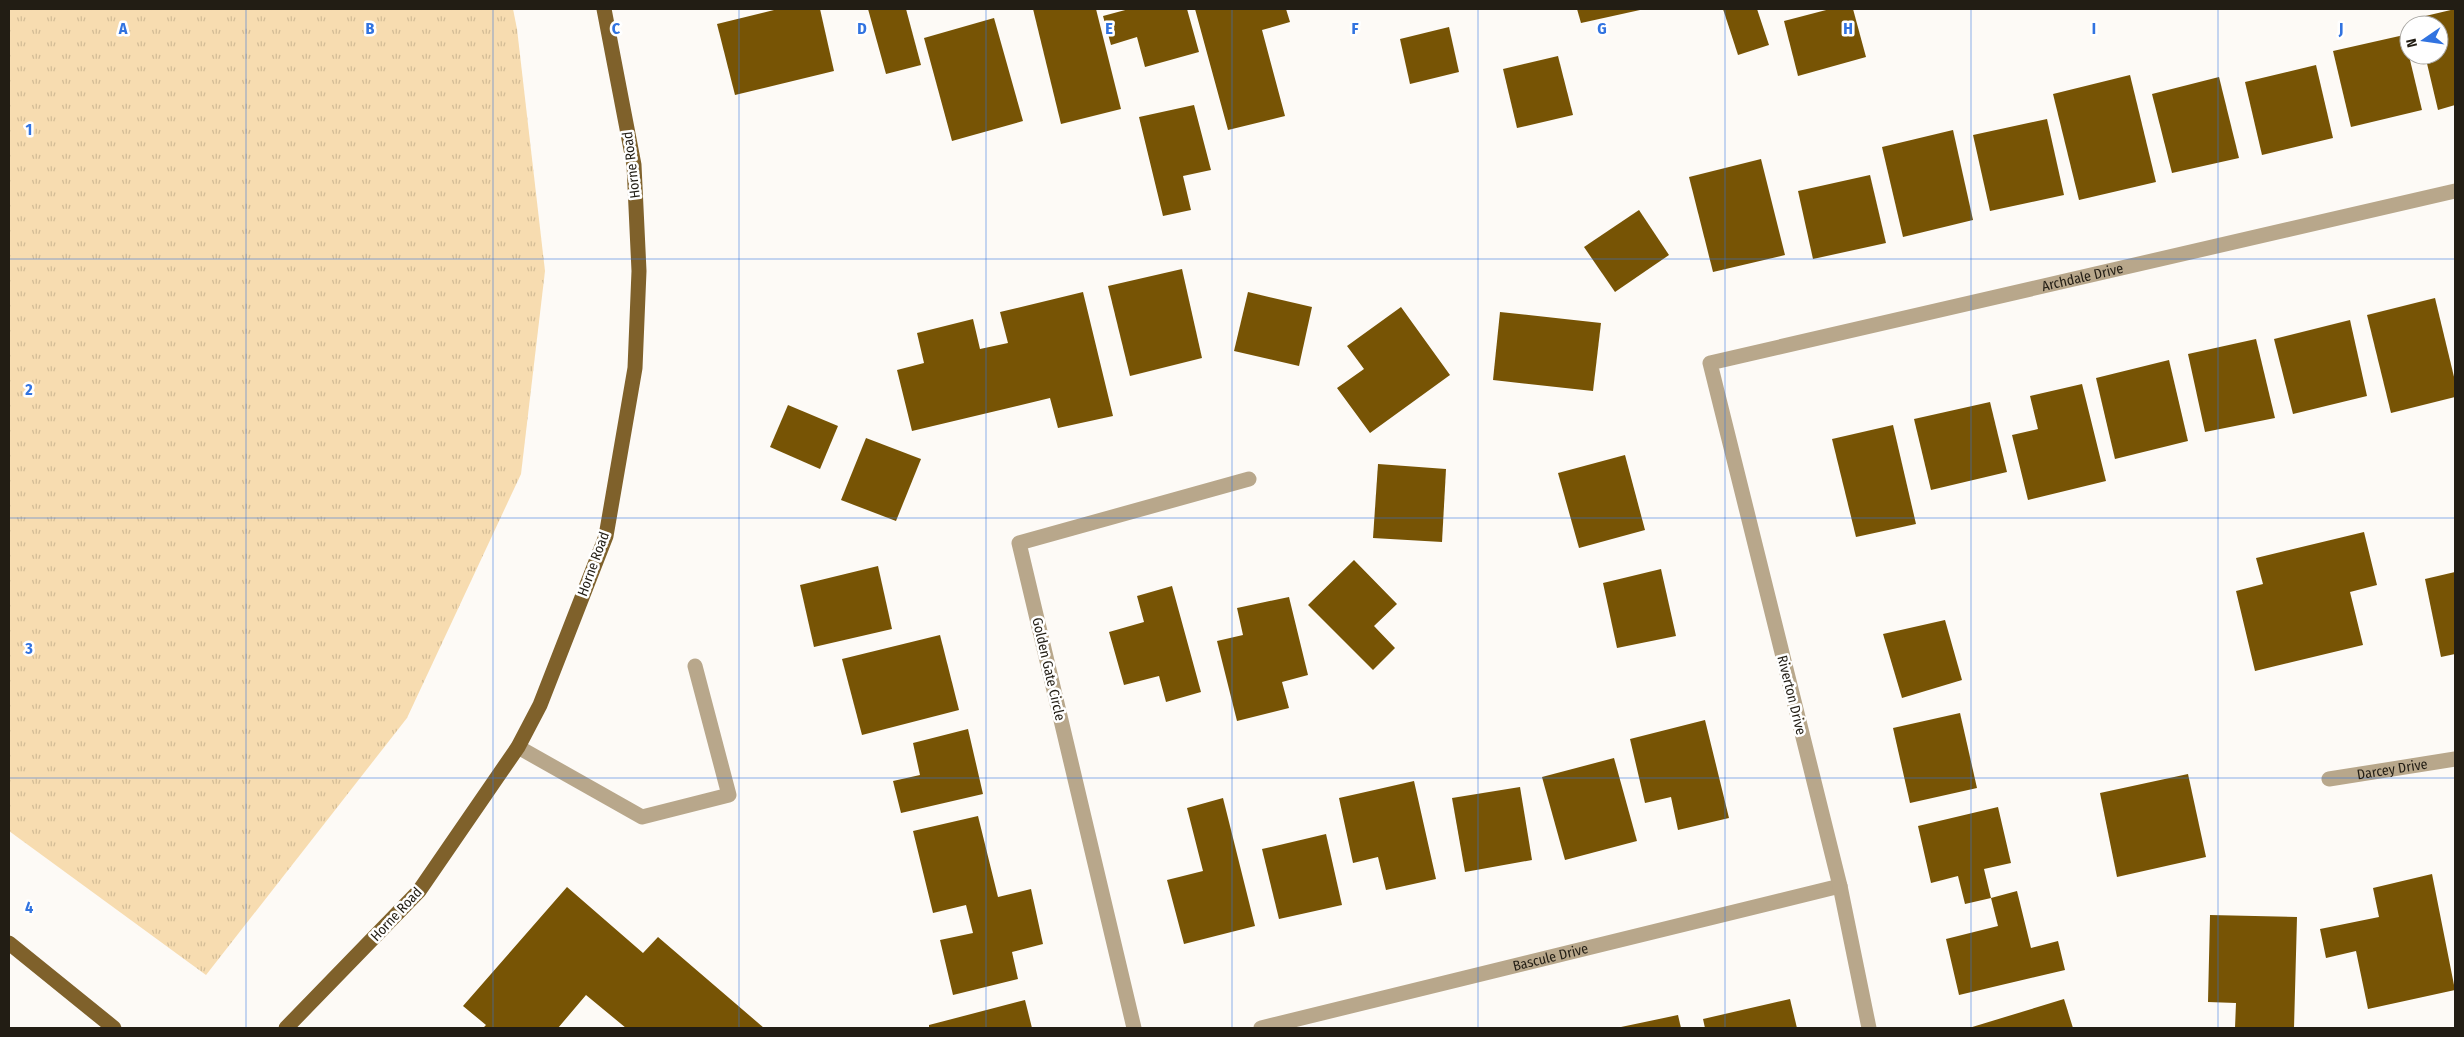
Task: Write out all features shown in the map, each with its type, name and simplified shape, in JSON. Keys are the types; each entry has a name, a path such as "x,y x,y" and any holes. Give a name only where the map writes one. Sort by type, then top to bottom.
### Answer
{"main road":[{"name":"Horne Road","path":"286,1028 419,891 518,746 540,705 606,536 635,368 639,271 634,165 604,9"},
{"path":"9,942 114,1028"}],"street":[{"name":"Archdale Drive","path":"1710,363 2455,191"},
{"name":"Riverton Drive","path":"1710,363 1840,886 1869,1028"},
{"name":"Golden Gate Circle","path":"1134,1028 1019,543 1250,479"},
{"path":"518,746 642,817 729,795 696,666"},
{"name":"Darcey Drive","path":"2329,779 2455,760"},
{"name":"Bascule Drive","path":"1261,1028 1840,886"}],"green space":[{"path":"9,9 513,9 517,29 545,271 521,474 407,718 206,975 9,831"}],"building":[{"path":"778,9 820,9 834,71 735,95 717,24"},
{"path":"868,9 906,9 921,65 886,74"},
{"path":"1033,9 1096,9 1121,109 1061,124"},
{"path":"1129,9 1187,9 1199,52 1145,67 1137,37 1111,45 1103,16"},
{"path":"1195,9 1286,9 1290,22 1262,30 1285,116 1228,130"},
{"path":"1577,9 1640,9 1640,10 1581,23"},
{"path":"1723,9 1757,9 1769,45 1738,55"},
{"path":"1830,9 1853,9 1866,57 1798,76 1784,21"},
{"path":"2455,9 2455,105 2438,110 2427,65 2449,65 2449,15 2430,15"},
{"path":"994,18 1023,121 952,141 924,38"},
{"path":"1449,27 1459,72 1410,84 1400,39"},
{"path":"2399,36 2399,65 2411,65 2422,110 2351,127 2333,51"},
{"path":"1558,56 1573,115 1517,128 1503,69"},
{"path":"2316,65 2333,138 2262,155 2245,82"},
{"path":"2130,75 2156,182 2079,200 2053,94"},
{"path":"2219,77 2239,158 2172,173 2152,94"},
{"path":"1194,105 1211,170 1183,176 1191,210 1163,216 1139,117"},
{"path":"2047,119 2064,195 1990,211 1973,135"},
{"path":"1953,130 1973,220 1903,237 1882,147"},
{"path":"1761,159 1785,255 1713,272 1689,177"},
{"path":"1870,175 1886,243 1813,259 1798,191"},
{"path":"1639,210 1669,255 1615,292 1584,247"},
{"path":"1182,269 1202,358 1130,376 1108,286"},
{"path":"1083,292 1113,416 1058,428 1050,398 912,431 897,370 924,363 917,333 973,319 980,349 1008,343 1000,312"},
{"path":"1248,292 1312,307 1299,366 1234,351"},
{"path":"2435,298 2455,381 2455,397 2391,413 2367,315"},
{"path":"1401,307 1450,375 1370,433 1337,388 1364,369 1347,346"},
{"path":"1500,312 1601,323 1593,391 1493,380"},
{"path":"2350,320 2367,396 2293,414 2274,339"},
{"path":"2256,339 2275,418 2205,432 2188,354"},
{"path":"2169,360 2188,441 2115,459 2096,378"},
{"path":"2082,384 2106,481 2028,500 2012,435 2038,429 2030,396"},
{"path":"1990,402 2007,472 1931,490 1914,419"},
{"path":"788,405 838,426 820,469 770,447"},
{"path":"1893,425 1916,524 1856,537 1832,439"},
{"path":"866,438 921,459 896,521 841,500"},
{"path":"1625,455 1645,530 1579,548 1558,473"},
{"path":"1378,464 1446,469 1442,542 1373,538"},
{"path":"2364,532 2377,585 2350,592 2363,645 2255,671 2236,591 2263,584 2256,558"},
{"path":"1354,560 1397,604 1374,626 1395,648 1373,670 1308,605"},
{"path":"878,566 892,629 814,647 800,585"},
{"path":"1661,569 1676,636 1617,648 1603,583"},
{"path":"2455,572 2455,654 2441,657 2425,579"},
{"path":"1172,586 1201,692 1166,702 1159,676 1124,685 1109,632 1144,622 1137,596"},
{"path":"1289,597 1308,675 1282,682 1289,708 1237,721 1217,641 1243,635 1237,608"},
{"path":"1945,620 1962,680 1902,698 1883,634"},
{"path":"940,635 959,710 862,735 842,659"},
{"path":"1960,713 1977,788 1910,803 1893,728"},
{"path":"1705,720 1729,818 1678,830 1671,797 1645,803 1630,739"},
{"path":"968,729 983,794 901,813 893,781 920,775 913,743"},
{"path":"1614,758 1637,841 1565,860 1542,777"},
{"path":"2188,774 2206,857 2117,877 2100,793"},
{"path":"1414,781 1436,879 1386,890 1378,857 1353,863 1339,798"},
{"path":"1520,787 1532,860 1465,872 1452,798"},
{"path":"1223,798 1255,926 1184,944 1167,880 1203,871 1187,808"},
{"path":"1998,807 2011,863 1984,869 1991,898 1965,904 1958,876 1931,883 1918,826"},
{"path":"978,816 998,897 1031,889 1043,944 1012,952 1018,979 953,995 940,940 973,933 966,905 933,913 913,831"},
{"path":"1326,834 1342,905 1279,919 1262,849"},
{"path":"2432,874 2455,990 2368,1009 2356,951 2326,958 2320,929 2379,917 2373,888"},
{"path":"567,887 643,953 658,937 764,1028 626,1028 586,995 558,1028 483,1028 486,1025 463,1006"},
{"path":"2017,891 2031,948 2058,941 2065,970 1959,995 1946,939 1998,926 1991,898"},
{"path":"2210,915 2297,917 2294,1028 2235,1028 2236,1003 2208,1002"},
{"path":"1790,999 1797,1028 1705,1028 1703,1019"},
{"path":"2064,999 2073,1028 1969,1028"},
{"path":"1025,1000 1032,1028 929,1028 929,1025"},
{"path":"1678,1015 1681,1028 1621,1028 1621,1027"}]}
